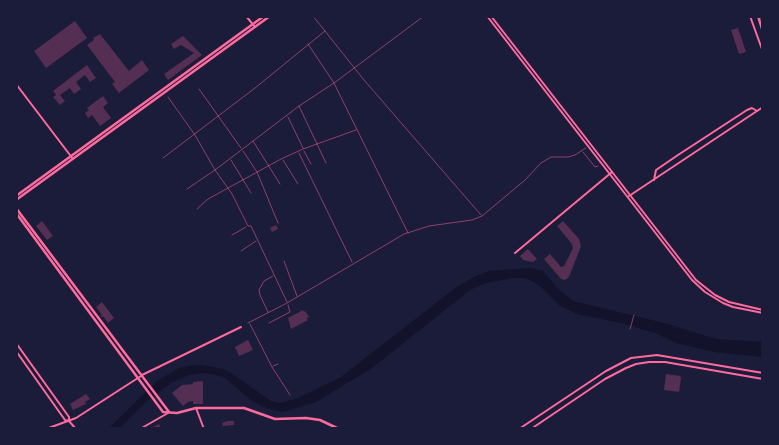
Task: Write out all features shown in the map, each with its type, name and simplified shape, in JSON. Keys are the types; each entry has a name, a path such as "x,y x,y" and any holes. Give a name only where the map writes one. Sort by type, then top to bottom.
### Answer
{"main road":[{"path":"254,26 264,16"},
{"path":"16,200 270,16"},
{"path":"758,16 763,32"},
{"path":"16,196 72,158"},
{"path":"16,208 140,377 160,410 177,413 196,408 249,409 275,419 306,418 320,420 338,429"},
{"path":"16,214 140,377 150,386 169,412"}],"street":[{"path":"246,16 254,26"},
{"path":"487,16 701,285 729,302 763,311"},
{"path":"491,16 627,198 700,288 709,296 729,306 763,311"},
{"path":"750,16 763,52"},
{"path":"16,84 72,158"},
{"path":"627,198 763,107"},
{"path":"654,180 655,172 659,168 709,134 747,110 752,108 757,111"},
{"path":"515,253 610,173"},
{"path":"46,429 76,418 140,377 241,327"},
{"path":"16,343 69,417 69,421"},
{"path":"16,352 66,420 76,429"},
{"path":"518,429 606,370 631,358 657,355 763,373"},
{"path":"531,429 605,379 636,364 665,362 763,379"},
{"path":"31,372 35,369"},
{"path":"196,408 204,429"},
{"path":"140,429 169,412"},
{"path":"534,418 538,424"}],"path":[{"path":"313,16 354,68 482,216"},
{"path":"188,189 424,16"},
{"path":"163,158 195,135 325,31"},
{"path":"308,44 334,83 408,233"},
{"path":"199,89 256,172 278,223"},
{"path":"168,97 195,135 215,170 232,194 248,226 251,226 287,303 290,312 269,323"},
{"path":"299,106 326,164"},
{"path":"288,115 311,164"},
{"path":"197,209 208,199 282,158 358,130"},
{"path":"253,141 270,165 280,184"},
{"path":"290,395 272,367 249,323 298,297 408,233 430,226 472,220 482,216 525,180 541,163 551,157 568,157 586,148"},
{"path":"298,151 352,264"},
{"path":"582,151 595,167 599,166"},
{"path":"282,158 298,184"},
{"path":"230,159 251,193"},
{"path":"232,235 248,226"},
{"path":"242,251 258,240"},
{"path":"284,261 298,297"},
{"path":"269,313 259,290 264,281 274,275"},
{"path":"630,329 634,315"},
{"path":"272,367 278,364"}],"shaded area":[{"path":"530,268 543,271 558,289 573,301 668,324 716,339 763,342 763,357 715,352 676,343 655,333 621,323 577,314 559,305 532,281 524,278 513,278 486,283 470,290 372,368 316,402 283,412 266,408 252,401 224,377 206,373 189,375 171,383 148,400 119,429 108,429 156,382 179,368 188,366 203,365 223,369 271,401 280,403 296,399 341,377 458,286 489,271"}],"building":[{"path":"75,21 87,38 46,68 34,51"},
{"path":"738,28 746,52 739,54 731,30"},
{"path":"100,34 129,71 142,60 149,70 119,93 112,84 115,82 87,45"},
{"path":"183,36 202,55 168,80 164,74 194,53 181,45 174,49 171,44"},
{"path":"87,65 96,78 90,82 85,75 76,82 81,89 74,94 70,88 60,95 65,101 60,105 53,97 56,95 53,91"},
{"path":"103,96 108,103 103,107 111,118 100,126 92,115 88,118 85,113 89,110 87,108"},
{"path":"42,221 53,236 47,240 36,226"},
{"path":"563,221 579,239 581,246 569,277 565,280 561,279 544,259 550,254 561,267 564,266 573,248 572,244 557,226"},
{"path":"276,225 278,229 272,232 270,228"},
{"path":"528,249 537,259 533,262 523,260 520,256"},
{"path":"102,302 114,318 108,323 103,316 100,316 102,315 96,307"},
{"path":"303,310 309,317 307,318 308,320 291,329 288,318"},
{"path":"248,340 253,350 239,356 235,347"},
{"path":"666,374 680,376 679,392 664,390"},
{"path":"203,381 203,404 193,404 193,401 183,406 172,393 182,385"},
{"path":"86,394 90,399 85,402 86,404 73,410 70,404"},
{"path":"234,421 234,425 223,426 222,423"},
{"path":"159,424 161,429 154,429 153,427"}],"tram line":[{"path":"760,16 763,24"}]}
